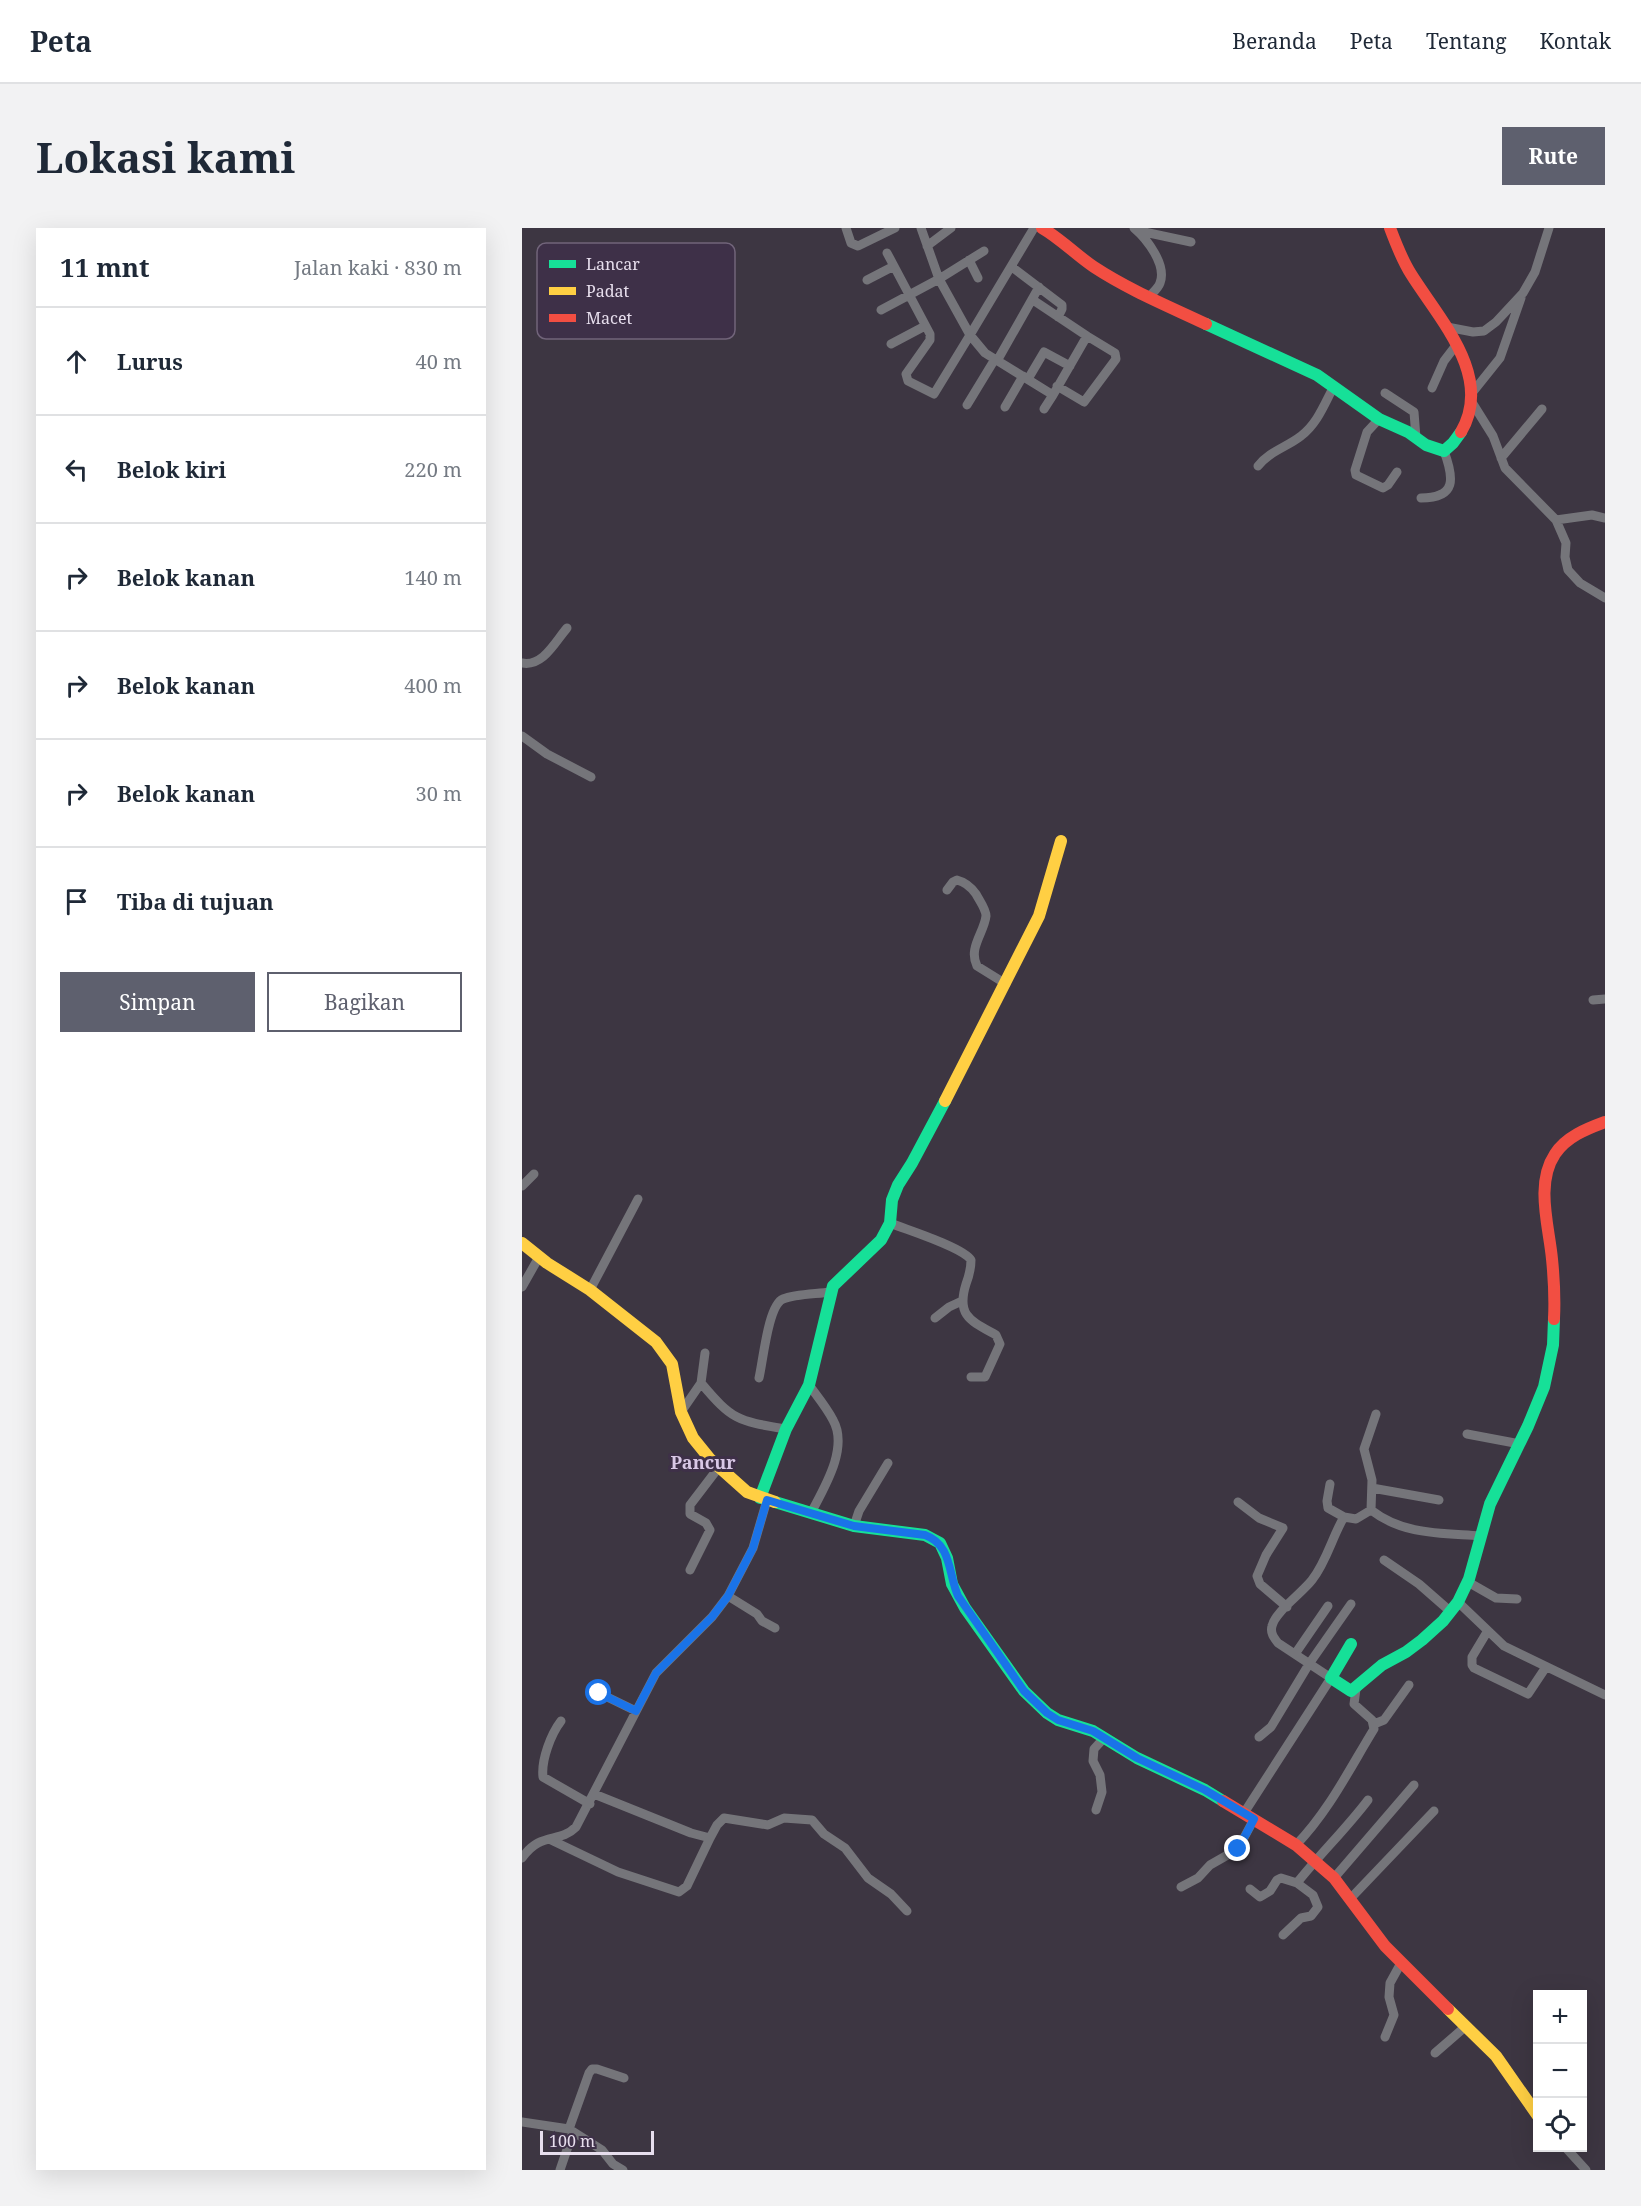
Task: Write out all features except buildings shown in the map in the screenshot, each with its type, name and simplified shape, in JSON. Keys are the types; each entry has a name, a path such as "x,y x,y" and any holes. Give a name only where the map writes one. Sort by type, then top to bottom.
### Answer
{"street":[{"path":"846,228 851,243 858,246 896,228"},
{"path":"921,228 939,279 978,346 1025,377 1084,402 1116,359 1115,353 1033,300"},
{"path":"927,246 951,228"},
{"path":"887,253 930,334 930,339 906,374 907,378 908,381 933,395 1034,228"},
{"path":"1042,228 1099,270 1148,298 1317,375 1379,419 1408,432 1426,445 1444,451 1452,447 1459,436 1467,420 1473,398 1500,358 1523,293 1535,272 1549,228"},
{"path":"1390,228 1405,264 1457,344 1469,376 1473,398 1493,436 1501,458 1513,477 1556,520 1566,543 1565,557 1568,570 1580,583 1605,598"},
{"path":"1136,229 1152,246 1161,277 1159,285 1148,298"},
{"path":"1136,229 1191,242"},
{"path":"881,310 939,279 984,251"},
{"path":"969,260 978,278"},
{"path":"867,280 894,266"},
{"path":"1012,267 1062,304 1058,317"},
{"path":"967,405 1039,287"},
{"path":"1448,327 1473,332 1484,331 1496,322 1523,293"},
{"path":"891,344 925,326"},
{"path":"1044,409 1087,336"},
{"path":"1432,388 1444,361 1457,344"},
{"path":"1005,407 1044,352 1070,366"},
{"path":"1258,466 1271,453 1296,440 1309,429 1333,388"},
{"path":"1385,393 1414,412 1416,438"},
{"path":"1501,458 1542,409"},
{"path":"1379,419 1368,432 1355,470 1356,475 1383,488 1397,472"},
{"path":"1421,498 1445,494 1450,487 1450,468 1444,451"},
{"path":"1556,520 1592,515 1605,518"},
{"path":"522,663 529,664 539,661 567,628"},
{"path":"522,736 547,754 591,777"},
{"path":"522,1858 529,1848 547,1838 572,1831 590,1804 656,1673 712,1617 728,1596 753,1548 764,1499 786,1429 809,1385 830,1292 837,1282 881,1240 890,1224 890,1209 898,1185 912,1163 1006,984 1039,916 1061,841"},
{"path":"947,890 952,882 957,880 972,888 986,912 975,946 975,963 1006,984"},
{"path":"1593,1000 1605,999"},
{"path":"1344,1517 1320,1568 1312,1580 1275,1619 1271,1628 1278,1642 1347,1690 1356,1689 1379,1667 1411,1649 1455,1607 1468,1582 1490,1504 1531,1422 1551,1364 1553,1266 1545,1204 1547,1173 1551,1161 1567,1139 1580,1131 1605,1122"},
{"path":"522,1186 534,1174"},
{"path":"590,1290 638,1199"},
{"path":"890,1224 950,1245 969,1256 971,1266 962,1301 964,1312 974,1322 996,1335 1000,1344 985,1377 972,1377"},
{"path":"522,1243 645,1332 668,1357 672,1364 681,1412 693,1438 719,1467 747,1492 854,1526 925,1535 934,1539 940,1544 947,1558 952,1584 958,1596 1024,1691 1053,1718 1082,1727 1137,1758 1205,1790 1296,1845 1315,1861 1334,1878 1385,1946 1496,2056 1533,2108"},
{"path":"522,1287 539,1257"},
{"path":"759,1378 772,1314 777,1304 783,1299 830,1292"},
{"path":"935,1318 949,1307 962,1301"},
{"path":"681,1412 700,1383 705,1353"},
{"path":"700,1383 736,1418 753,1424 786,1429"},
{"path":"809,1385 834,1421 837,1434 837,1460 810,1513"},
{"path":"1371,1510 1371,1473 1364,1449 1376,1414"},
{"path":"1467,1434 1520,1444"},
{"path":"854,1526 860,1510 888,1463"},
{"path":"690,1570 710,1530 706,1523 690,1514 690,1505 719,1467"},
{"path":"1330,1484 1328,1508 1344,1517 1356,1519 1371,1510"},
{"path":"1372,1488 1438,1500"},
{"path":"1238,1502 1259,1518 1283,1528 1258,1570 1257,1576 1260,1584 1287,1607"},
{"path":"1371,1510 1395,1525 1418,1531 1480,1536"},
{"path":"1384,1560 1455,1607 1504,1646 1605,1695"},
{"path":"1468,1582 1496,1598 1517,1599"},
{"path":"728,1596 776,1629"},
{"path":"1259,1737 1272,1727 1309,1664 1351,1604"},
{"path":"1295,1654 1328,1606"},
{"path":"1487,1632 1472,1657 1474,1668 1528,1694 1546,1667"},
{"path":"1181,1887 1198,1878 1210,1865 1238,1849 1249,1816 1351,1644"},
{"path":"1374,1724 1384,1720 1409,1685"},
{"path":"1296,1845 1313,1827 1348,1775 1374,1729 1374,1724 1354,1704 1356,1689"},
{"path":"599,1693 636,1711"},
{"path":"561,1721 552,1737 543,1777 590,1804"},
{"path":"1096,1810 1102,1792 1100,1775 1093,1761 1094,1749 1104,1738"},
{"path":"1334,1878 1414,1785"},
{"path":"594,1794 691,1833 710,1838"},
{"path":"1297,1883 1340,1836 1368,1800"},
{"path":"1350,1899 1434,1811"},
{"path":"547,1838 618,1872 682,1892 687,1887 717,1825 724,1818 768,1825 784,1818 812,1820 825,1834 845,1848 868,1878 891,1894 907,1911"},
{"path":"1250,1889 1260,1897 1270,1891 1281,1878 1297,1883 1313,1895 1318,1907 1311,1916 1301,1918 1283,1935"},
{"path":"1384,2037 1394,2015 1389,1996 1390,1983 1401,1963"},
{"path":"1435,2053 1465,2027"},
{"path":"560,2170 589,2073 592,2069 597,2068 624,2078"},
{"path":"522,2122 571,2130 602,2150 613,2164 622,2170"},
{"path":"1569,2152 1584,2169"}],"traffic: fast":[{"path":"1206,324 1317,375 1379,419 1408,432 1426,445 1444,451 1461,432"},
{"path":"760,1498 786,1429 809,1385 833,1286 881,1240 890,1223 892,1200 898,1185 945,1101"},
{"path":"1351,1644 1331,1678 1351,1691 1382,1665 1422,1640 1443,1621 1458,1602 1469,1579 1490,1504 1528,1426 1544,1387 1553,1345 1554,1319"},
{"path":"775,1502 854,1526 925,1535 940,1543 947,1558 952,1584 965,1608 1024,1691 1047,1713 1058,1720 1093,1731 1137,1758 1223,1801"}],"traffic: slow":[{"path":"945,1101 1039,916 1061,841"},
{"path":"522,1243 547,1263 590,1290 656,1342 672,1364 681,1412 693,1438 710,1459 747,1492 775,1502"},
{"path":"1448,2009 1496,2056 1533,2109"}],"traffic: jam":[{"path":"1042,228 1107,275 1206,324"},
{"path":"1390,228 1408,269 1448,329 1467,369 1471,390 1469,411 1461,432"},
{"path":"1554,1319 1553,1266 1544,1192 1549,1166 1555,1154 1571,1138 1605,1122"},
{"path":"1223,1801 1296,1845 1334,1878 1385,1946 1448,2009"}],"district":[{"name":"Pancur","path":"703,1463"}],"route":[{"path":"599,1693 636,1711 656,1673 712,1617 728,1596 753,1548 767,1500 854,1526 925,1535 934,1539 944,1550 952,1584 958,1596 1024,1691 1053,1718 1093,1731 1137,1758 1205,1790 1254,1819 1238,1849"}]}
